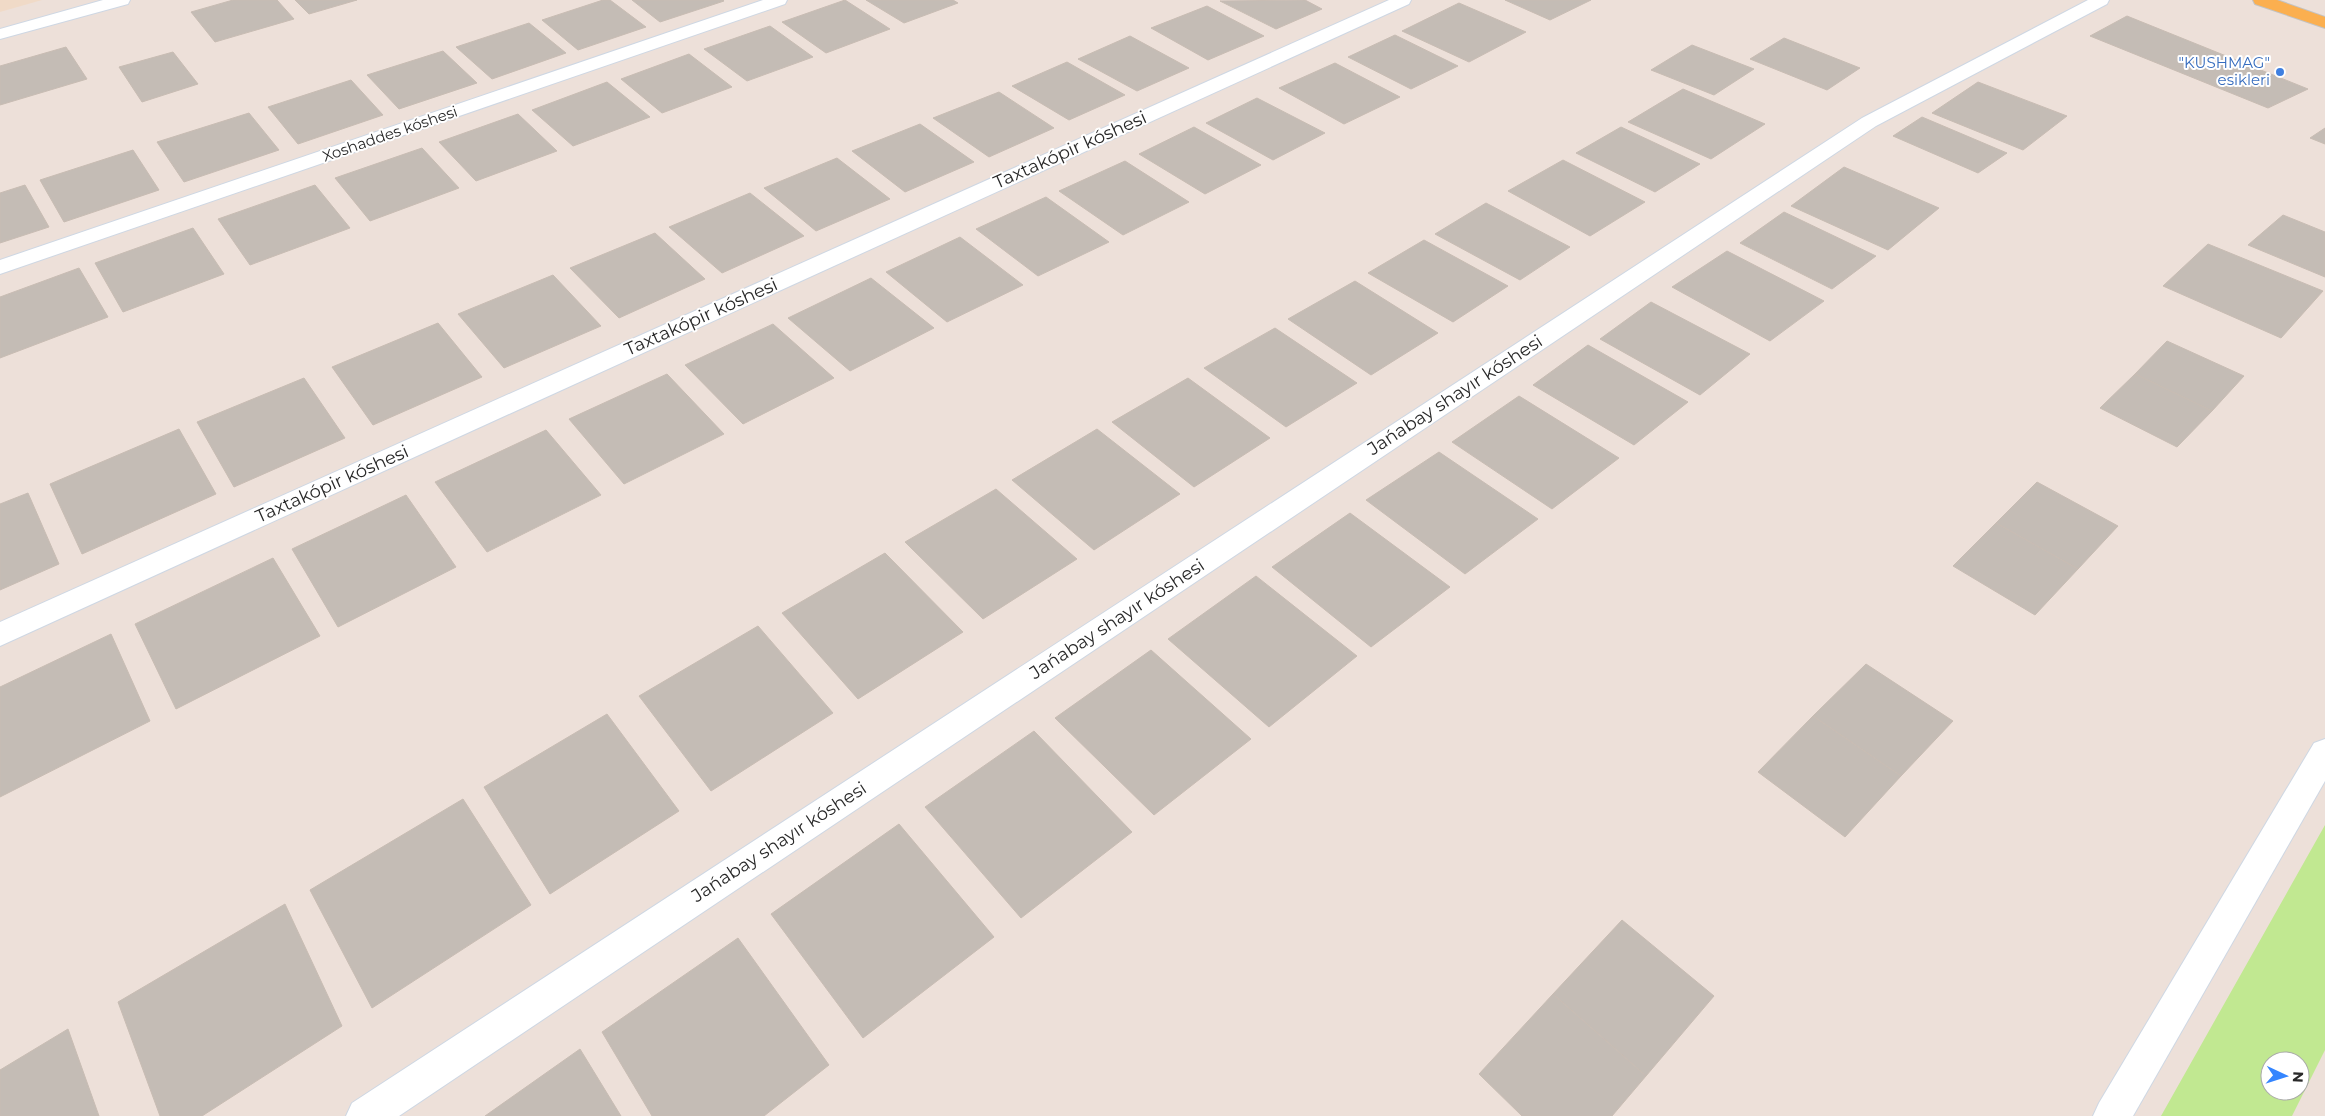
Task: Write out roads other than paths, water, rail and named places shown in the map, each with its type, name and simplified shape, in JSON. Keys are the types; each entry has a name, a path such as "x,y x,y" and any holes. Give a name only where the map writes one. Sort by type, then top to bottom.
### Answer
{"main road":[{"path":"2261,0 2325,23"}],"street":[{"path":"0,34 122,0"},
{"name":"Xoshaddes kóshesi","path":"0,267 779,0"},
{"name":"Taxtakópir kóshesi","path":"0,635 1403,0"},
{"name":"Jańabay shayır kóshesi","path":"365,1116 1869,122 2101,0"},
{"path":"2112,1116 2325,752"}],"place":[{"name":"\"KUSHMAG\" esikleri","path":"2280,72"}]}
